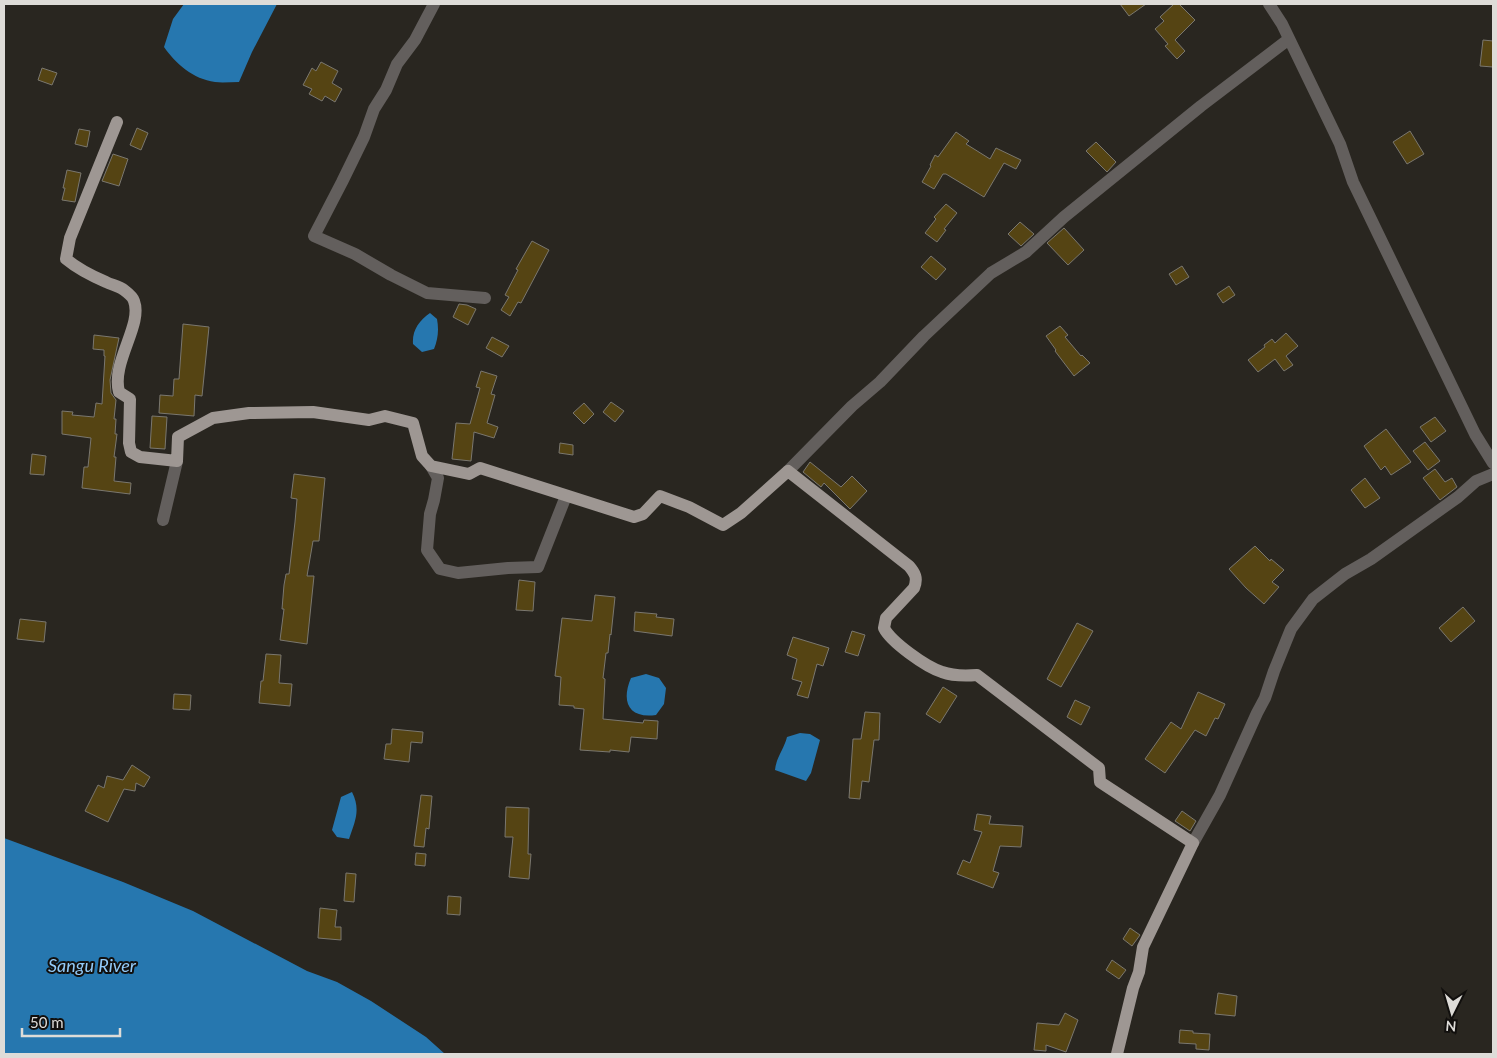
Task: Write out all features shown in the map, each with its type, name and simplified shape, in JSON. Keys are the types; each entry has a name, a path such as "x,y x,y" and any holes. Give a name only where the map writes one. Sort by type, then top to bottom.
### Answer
{"main road":[{"path":"117,122 70,238 66,259 75,266 123,289 134,300 136,311 123,352 117,384 118,392 130,399 129,443 131,452 140,457 177,461 178,437 213,418 249,413 313,412 369,420 385,416 413,423 422,456 432,466 469,474 480,468 634,517 643,514 660,496 689,507 723,525 741,513 788,471 909,566 915,573 916,582 914,588 886,618 884,628 887,634 919,659 942,672 961,676 977,675 1099,768 1100,782 1193,843 1143,947 1139,972 1133,988 1117,1054"}],"street":[{"path":"434,4 415,40 396,64 386,90 374,109 364,137 314,236 355,254 427,293 485,298"},
{"path":"1268,4 1282,24 1340,144 1353,182 1475,434 1493,463"},
{"path":"788,471 852,406 880,382 924,336 991,273 1026,252 1064,217 1201,106 1289,39"},
{"path":"163,520 177,461"},
{"path":"432,466 438,478 430,514 427,550 440,569 458,573 538,567 566,496"},
{"path":"1193,843 1220,795 1265,698 1291,629 1313,599 1345,574 1371,559 1476,481 1493,474"}],"water":[{"path":"184,4 277,4 239,82 215,82 199,78 180,65 164,47 173,19"},
{"path":"430,313 437,319 437,338 434,349 422,352 413,344 414,334 423,319"},
{"path":"646,674 659,678 666,688 664,704 656,715 646,716 639,714 629,707 627,701 628,686 631,678"},
{"path":"800,733 810,734 820,740 811,773 806,781 775,770 787,737"},
{"path":"352,792 357,810 349,839 337,837 332,830 341,797"},
{"name":"Sangu River","path":"4,838 123,882 193,911 307,971 337,982 371,1001 426,1037 445,1054 4,1054"}],"building":[{"path":"1120,4 1146,4 1129,16"},
{"path":"1174,4 1179,4 1195,20 1175,40 1185,51 1177,59 1165,46 1168,44 1155,29 1164,21 1160,17"},
{"path":"1483,40 1493,41 1493,67 1480,66"},
{"path":"321,62 338,71 332,83 342,89 335,102 325,96 322,101 309,94 312,89 303,85 312,68 316,71"},
{"path":"42,68 57,73 52,85 38,80"},
{"path":"137,128 148,133 141,150 130,145"},
{"path":"79,129 90,131 87,147 75,144"},
{"path":"1410,131 1424,154 1407,164 1393,142"},
{"path":"956,132 969,141 966,144 990,159 996,148 1021,160 1016,169 1004,163 984,197 946,174 943,174 934,189 922,182 935,155 938,157"},
{"path":"1096,142 1116,162 1107,172 1086,151"},
{"path":"113,154 128,159 119,186 102,181"},
{"path":"67,170 81,173 75,202 62,200"},
{"path":"946,204 957,213 944,229 946,230 937,242 925,233 936,219 934,217"},
{"path":"1020,222 1034,234 1021,246 1008,234"},
{"path":"1064,228 1084,250 1068,265 1047,243"},
{"path":"532,241 549,250 521,303 518,302 510,316 501,310 509,297 505,295 518,270 516,269"},
{"path":"931,256 946,269 936,280 921,267"},
{"path":"1182,266 1189,277 1176,285 1169,274"},
{"path":"1229,286 1235,295 1223,303 1217,294"},
{"path":"459,304 476,309 468,325 453,317"},
{"path":"183,324 209,327 202,396 195,395 194,416 159,413 160,395 173,396 174,379 179,379"},
{"path":"1060,326 1068,335 1065,337 1081,356 1090,363 1074,376 1046,336"},
{"path":"1286,333 1298,346 1286,356 1293,365 1284,371 1275,359 1258,372 1248,360 1272,339 1275,343"},
{"path":"94,335 119,338 110,380 111,393 116,400 114,419 116,419 115,434 117,434 114,457 116,457 114,481 131,483 130,494 82,488 84,467 88,467 91,438 62,434 62,411 73,412 72,415 94,417 96,403 102,404 105,356 104,350 93,349"},
{"path":"492,337 509,346 502,357 486,348"},
{"path":"481,371 497,376 491,394 495,395 487,423 498,427 494,438 474,432 471,461 452,459 456,423 470,424 480,388 476,387"},
{"path":"611,402 624,411 615,422 603,412"},
{"path":"584,403 594,414 584,424 573,413"},
{"path":"152,416 167,417 165,449 150,448"},
{"path":"1435,417 1446,431 1431,442 1420,427"},
{"path":"1386,429 1411,462 1391,475 1385,466 1381,470 1364,446"},
{"path":"1425,442 1440,461 1428,470 1413,451"},
{"path":"560,443 573,445 573,455 559,453"},
{"path":"32,454 46,456 44,475 30,474"},
{"path":"810,462 841,487 852,476 867,491 850,509 824,483 821,487 803,472"},
{"path":"1435,469 1445,482 1452,478 1457,487 1440,500 1423,478"},
{"path":"294,474 325,478 319,541 313,541 307,576 314,576 307,644 280,640 284,609 282,609 284,585 286,574 289,574 297,499 291,498"},
{"path":"1365,478 1380,498 1365,508 1351,490"},
{"path":"1255,546 1270,561 1271,559 1284,570 1272,582 1279,587 1264,604 1229,569"},
{"path":"519,580 535,582 533,611 516,610"},
{"path":"595,595 615,597 611,635 608,653 606,653 603,678 605,679 603,719 643,723 644,720 658,721 657,739 631,737 629,752 580,750 584,709 559,705 561,677 555,676 562,618 592,621"},
{"path":"1463,607 1475,621 1451,642 1439,628"},
{"path":"635,612 657,614 656,617 674,619 672,636 634,631"},
{"path":"20,619 46,622 44,642 17,639"},
{"path":"1077,623 1093,631 1061,687 1047,679"},
{"path":"852,631 865,635 858,656 845,652"},
{"path":"793,637 829,648 823,666 817,664 808,698 797,695 802,682 792,679 797,659 787,655"},
{"path":"266,654 281,655 279,683 292,684 290,706 259,703"},
{"path":"943,687 957,696 940,723 926,714"},
{"path":"1198,692 1225,704 1218,719 1215,718 1206,736 1195,730 1165,773 1145,759 1171,722 1181,729"},
{"path":"174,694 191,695 190,710 173,709"},
{"path":"1075,700 1090,707 1081,725 1067,717"},
{"path":"865,712 880,713 879,740 874,740 869,782 862,781 860,799 849,798 853,739 861,739"},
{"path":"392,729 423,732 422,743 411,742 409,762 384,759 386,744 391,744"},
{"path":"132,765 150,777 144,787 136,783 135,791 124,789 108,822 85,811 98,785 104,788 107,776 123,780"},
{"path":"421,795 432,796 429,829 426,828 424,847 414,846"},
{"path":"506,807 529,808 528,854 531,854 529,879 509,877 513,837 505,837"},
{"path":"1182,811 1196,821 1190,831 1175,821"},
{"path":"977,814 991,816 989,824 1023,826 1021,847 1000,846 993,871 999,873 993,888 957,874 963,860 970,863 982,832 974,830"},
{"path":"416,853 426,854 425,866 415,865"},
{"path":"346,873 356,874 354,902 344,901"},
{"path":"448,896 461,897 460,915 447,914"},
{"path":"320,908 337,910 335,927 341,927 341,940 318,938"},
{"path":"1130,928 1140,935 1132,946 1123,939"},
{"path":"1112,960 1126,970 1119,979 1106,970"},
{"path":"1218,993 1237,996 1235,1016 1215,1014"},
{"path":"1065,1013 1078,1020 1066,1052 1046,1045 1046,1051 1034,1050 1037,1023 1059,1025"},
{"path":"1180,1030 1210,1034 1209,1050 1196,1049 1196,1044 1179,1043"}]}
